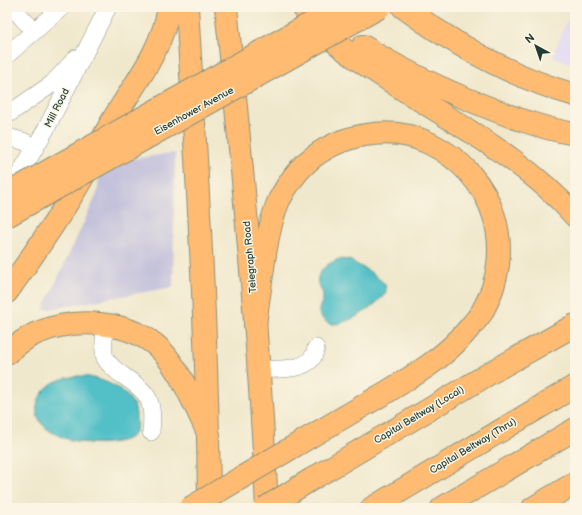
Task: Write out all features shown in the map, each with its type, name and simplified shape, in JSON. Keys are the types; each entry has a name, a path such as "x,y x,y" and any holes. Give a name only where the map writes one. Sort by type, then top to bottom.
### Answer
{"main road":[{"path":"111,124 126,84 140,56 154,7"},
{"path":"7,292 35,253 66,204 111,124 148,65 161,38 169,7"},
{"path":"187,7 199,212 208,435 209,508"},
{"name":"Telegraph Road","path":"226,7 256,326 266,508"},
{"path":"303,7 321,29 348,54 422,103 493,147 557,196 575,216"},
{"path":"311,7 344,34 367,49 430,83 495,111 575,134"},
{"name":"Eisenhower Avenue","path":"7,195 340,7"},
{"name":"Eisenhower Avenue","path":"7,216 380,7"},
{"path":"403,7 448,39 486,60 526,78 575,95"},
{"path":"190,508 416,374 438,360 461,338 482,312 495,283 499,257 499,236 486,194 459,163 428,142 412,137 390,133 367,135 346,139 323,149 305,163 290,182 279,201 271,220 261,277 256,326"},
{"path":"7,353 36,333 70,324 85,322 105,324 132,332 161,350 180,377 208,435"},
{"name":"Capital Beltway (Local)","path":"266,508 312,479 575,325"},
{"name":"Capital Beltway (Thru)","path":"372,508 575,386"},
{"path":"442,508 575,429"},
{"path":"533,508 575,483"}],"street":[{"path":"12,7 34,31"},
{"path":"7,55 62,7"},
{"name":"Mill Road","path":"7,195 46,129 108,7"},
{"name":"Mill Road","path":"7,115 52,84 90,41"},
{"path":"7,137 23,141 36,147"},
{"path":"105,324 106,360 113,368 142,390 147,397 153,411 152,432"},
{"path":"259,369 299,367 311,360 314,356 316,348"}],"shaded area":[{"path":"575,15 575,65 553,57 566,22"},
{"path":"175,153 173,287 43,310 97,194 101,163"}],"water":[{"path":"339,259 349,260 372,273 385,284 386,292 377,302 362,313 347,321 331,324 325,321 319,313 323,295 318,284 318,279 324,268"},
{"path":"79,376 101,380 124,392 129,398 135,409 137,424 135,433 130,438 108,443 78,442 59,436 44,426 37,414 37,408 38,402 44,390 55,382"}]}
